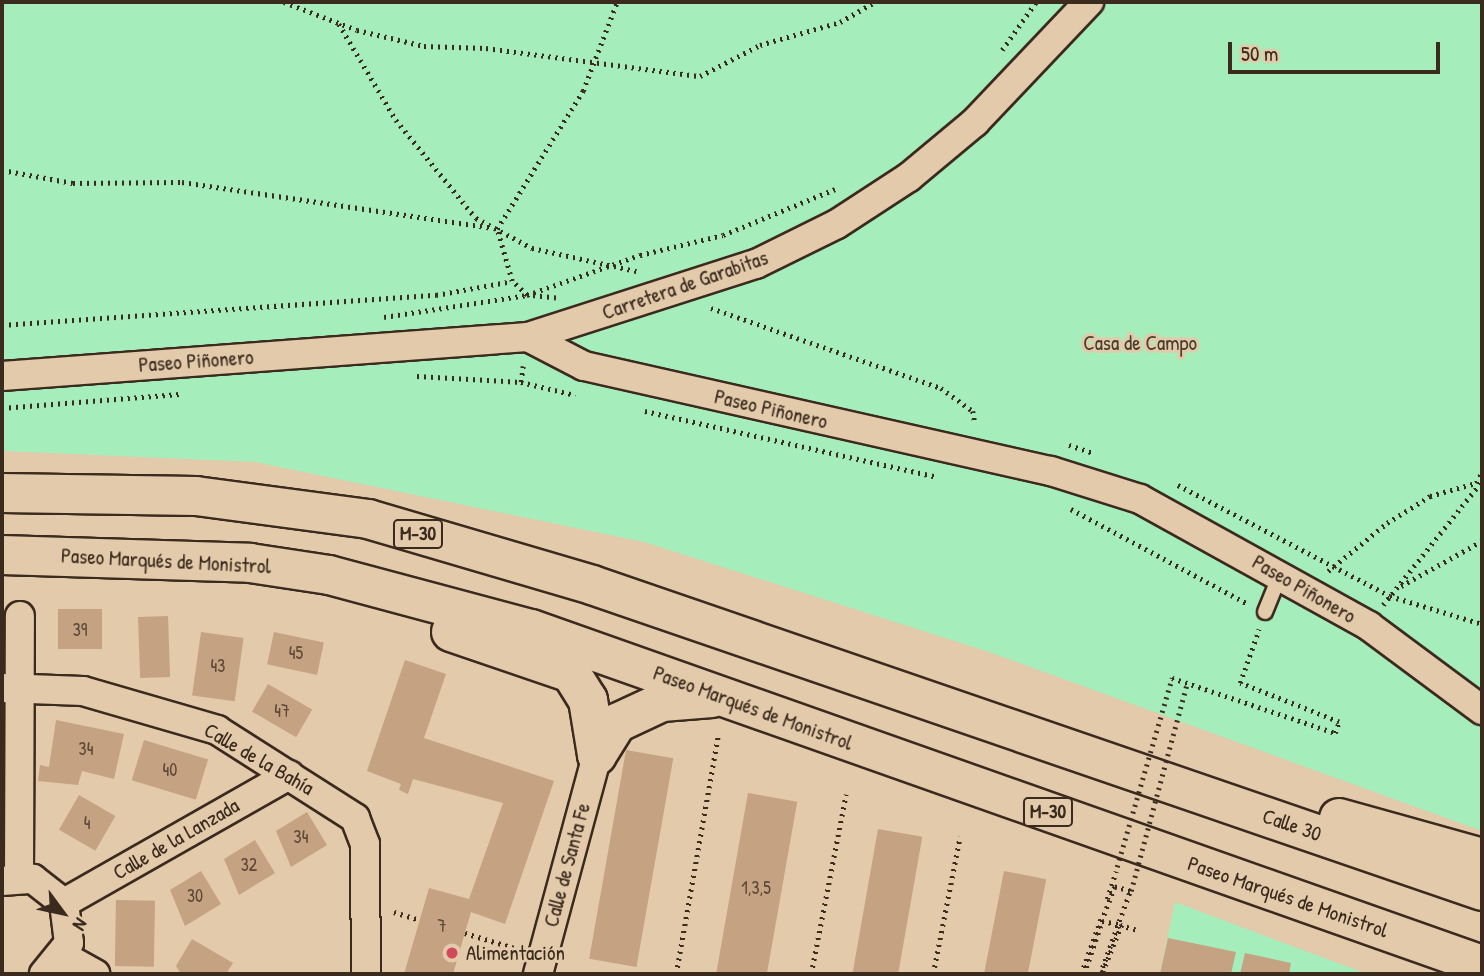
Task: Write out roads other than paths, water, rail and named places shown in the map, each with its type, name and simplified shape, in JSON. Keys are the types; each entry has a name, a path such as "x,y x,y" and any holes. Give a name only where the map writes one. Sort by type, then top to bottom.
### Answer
{"highway":[{"name":"M-30","path":"2,493 196,496 368,519 592,585 1101,760"},
{"name":"Paseo Marqués de Monistrol","path":"2,555 163,557 329,575 531,629 1482,965"},
{"path":"329,575 394,612 571,673 588,701 597,755"},
{"path":"597,755 617,723 662,702 722,697"},
{"path":"1101,760 1482,858"},
{"name":"Calle 30","path":"1101,760 1482,891"}],"street":[{"name":"Carretera de Garabitas","path":"528,337 757,264 837,224 909,177 995,103 1089,2"},
{"name":"Paseo Piñonero","path":"2,376 528,337 584,366 1100,484 1185,522 1279,578 1369,626 1482,710"},
{"path":"20,616 11,687 10,879 45,884 64,903 71,929 54,965 95,974"},
{"name":"Calle de la Bahía","path":"11,687 141,704 217,730 346,811 363,830 366,974"},
{"name":"Calle de Santa Fe","path":"540,965 597,755"},
{"name":"Calle de la Lanzada","path":"64,903 289,775"}],"lane":[{"path":"1265,612 1279,578"}],"place":[{"name":"Alimentación","path":"452,953"}],"park label":[{"name":"Casa de Campo","path":"1140,343"}]}
